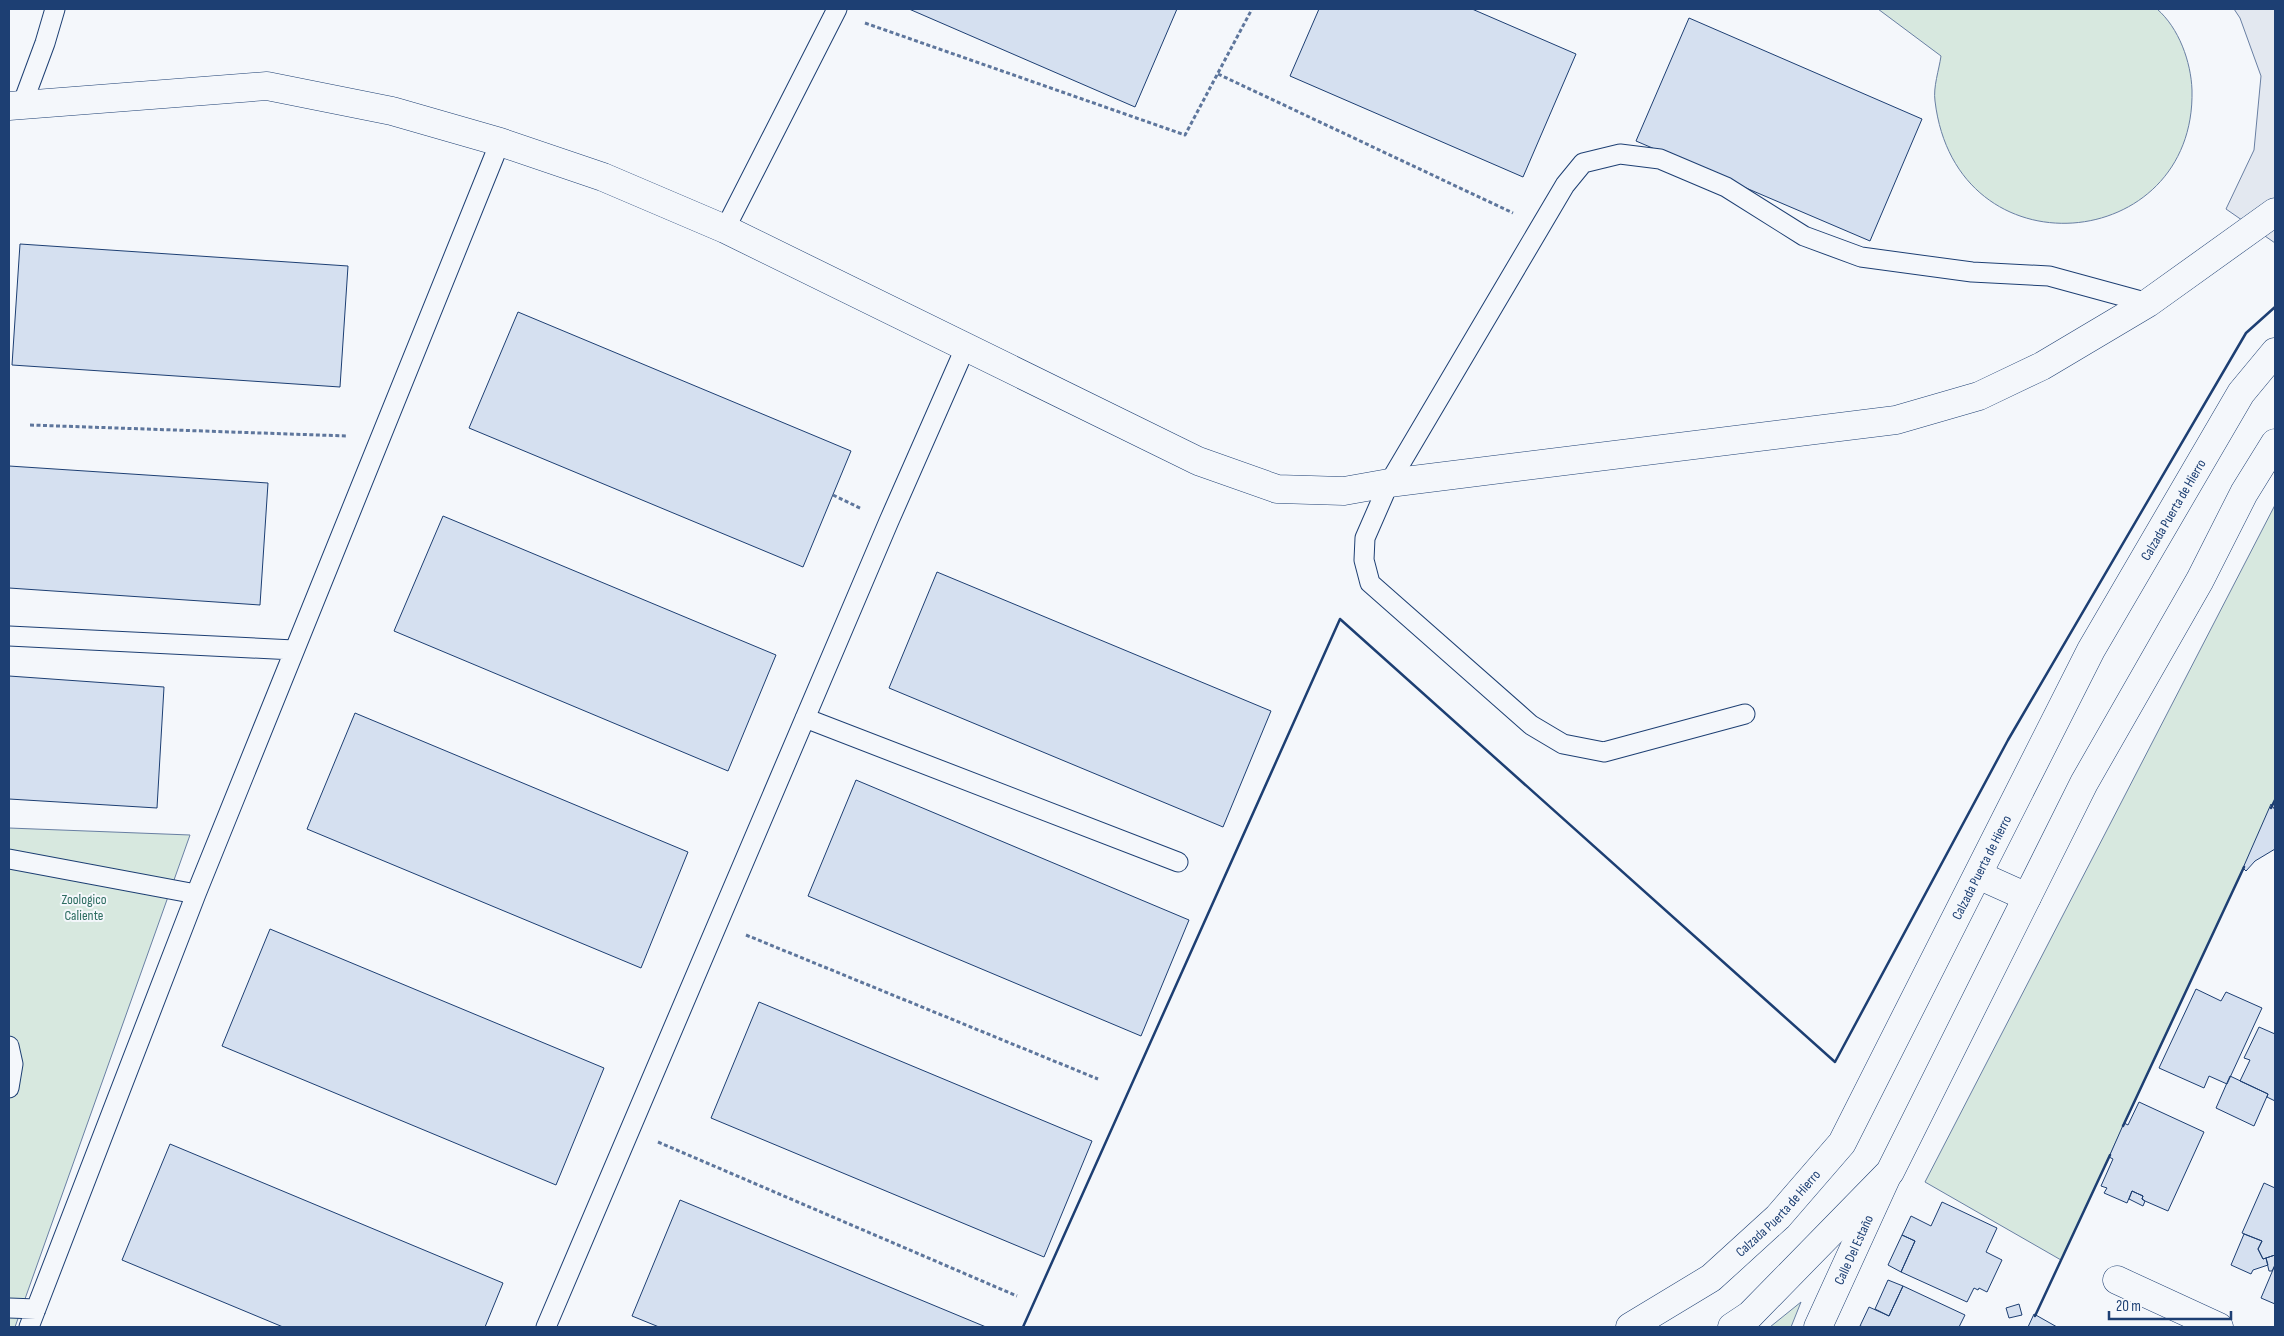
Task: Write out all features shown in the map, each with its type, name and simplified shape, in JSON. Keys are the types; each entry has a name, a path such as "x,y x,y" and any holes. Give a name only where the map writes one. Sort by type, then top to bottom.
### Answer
{"street":[{"path":"15,106 268,86 392,111 500,142 603,177 725,228 1198,461 1277,489 1344,491 1389,483 1896,420 1979,396 2034,370 2148,303 2275,212"},
{"name":"Calzada Puerta de Hierro","path":"1630,1327 1711,1278 1778,1217 1842,1143 2091,650 2242,393 2275,352"},
{"path":"1732,1327 1750,1315 1890,1172 2084,783 2200,580 2244,493 2275,443"},
{"path":"1978,875 2027,897"},
{"name":"Calle Del Estaño","path":"1818,1327 1890,1172"},
{"path":"2117,1280 2219,1327"}],"lane":[{"path":"15,106 45,43 55,9"},
{"path":"725,228 837,9"},
{"path":"29,1327 196,894 500,142"},
{"path":"1745,714 1604,752 1563,744 1531,725 1370,583 1364,560 1365,538 1389,483 1565,185 1583,163 1620,154 1660,159 1726,187 1804,236 1861,257 1972,272 2049,276 2148,303"},
{"path":"546,1327 805,718 966,346"},
{"path":"9,636 294,650"},
{"path":"805,718 1178,862"},
{"path":"9,858 196,894"},
{"path":"9,1046 13,1064 9,1088"},
{"path":"9,1308 36,1310"}],"path":[{"path":"829,27 846,21 860,21 1185,135 1252,9"},
{"path":"1218,74 1541,226"},
{"path":"30,425 380,437"},
{"path":"718,924 1098,1078"},
{"path":"630,1130 1017,1296"}],"green space":[{"path":"1878,9 2157,9 2172,26 2182,46 2189,68 2192,90 2183,145 2156,186 2118,212 2073,223 2027,218 1985,197 1952,158 1935,101 1935,84 1941,56"},
{"path":"2275,505 2275,800 2061,1260 1925,1182"},
{"name":"Zoologico Caliente","path":"9,828 190,835 15,1327 9,1327"},
{"path":"1801,1302 1791,1327 1770,1327"}],"shaded area":[{"path":"2234,9 2275,9 2275,243 2226,209 2254,150 2261,76 2240,18"}],"building":[{"path":"909,9 1177,9 1135,107"},
{"path":"1319,9 1472,9 1576,54 1523,177 1290,76"},
{"path":"1689,18 1922,119 1870,241 1636,141"},
{"path":"20,244 348,266 340,387 12,365"},
{"path":"518,312 851,451 803,567 469,428"},
{"path":"9,466 268,483 260,605 9,588"},
{"path":"443,516 776,655 728,771 394,631"},
{"path":"937,572 1271,711 1223,827 889,688"},
{"path":"9,676 164,687 157,808 9,799"},
{"path":"355,713 688,852 641,968 307,829"},
{"path":"856,780 1189,920 1141,1036 808,896"},
{"path":"2271,804 2275,810 2275,849 2255,861 2246,871 2243,868"},
{"path":"270,929 604,1068 556,1185 222,1046"},
{"path":"2196,989 2221,1001 2226,992 2262,1008 2227,1084 2209,1076 2204,1088 2159,1068"},
{"path":"759,1002 1092,1141 1044,1257 711,1118"},
{"path":"2259,1027 2275,1034 2275,1101 2267,1097 2268,1094 2240,1081 2250,1060 2244,1058"},
{"path":"2230,1076 2268,1094 2254,1126 2216,1108"},
{"path":"2139,1102 2204,1132 2168,1211 2145,1201 2142,1199 2143,1196 2132,1191 2127,1203 2104,1193 2107,1188 2101,1186 2113,1159 2109,1157 2124,1123 2128,1125"},
{"path":"170,1144 503,1283 485,1327 283,1327 122,1260"},
{"path":"2264,1183 2275,1188 2275,1255 2263,1259 2258,1249 2262,1241 2242,1233"},
{"path":"2132,1191 2143,1196 2142,1199 2145,1201 2143,1206 2129,1199"},
{"path":"680,1200 986,1327 659,1327 632,1316"},
{"path":"1942,1202 1997,1228 1986,1252 2002,1260 1987,1292 1974,1288 1967,1302 1901,1272 1915,1241 1902,1235 1911,1216 1931,1226"},
{"path":"2244,1234 2262,1241 2258,1249 2263,1259 2266,1258 2268,1265 2253,1270 2251,1274 2231,1265"},
{"path":"1902,1235 1915,1241 1901,1272 1888,1265"},
{"path":"2275,1255 2275,1265 2272,1271 2269,1271 2266,1258"},
{"path":"2275,1265 2275,1304 2261,1298"},
{"path":"1888,1280 1903,1286 1889,1316 1875,1309"},
{"path":"1903,1286 1965,1315 1959,1327 1860,1326 1869,1307 1889,1316"},
{"path":"2019,1304 2022,1315 2009,1318 2006,1308"},
{"path":"2034,1314 2057,1327 2028,1327"}],"wall":[{"path":"1023,1327 1340,619 1835,1062 2008,740 2246,333 2275,307"},
{"path":"2271,808 2275,800"},
{"path":"2123,1126 2244,867"},
{"path":"2035,1316 2110,1155"}]}
